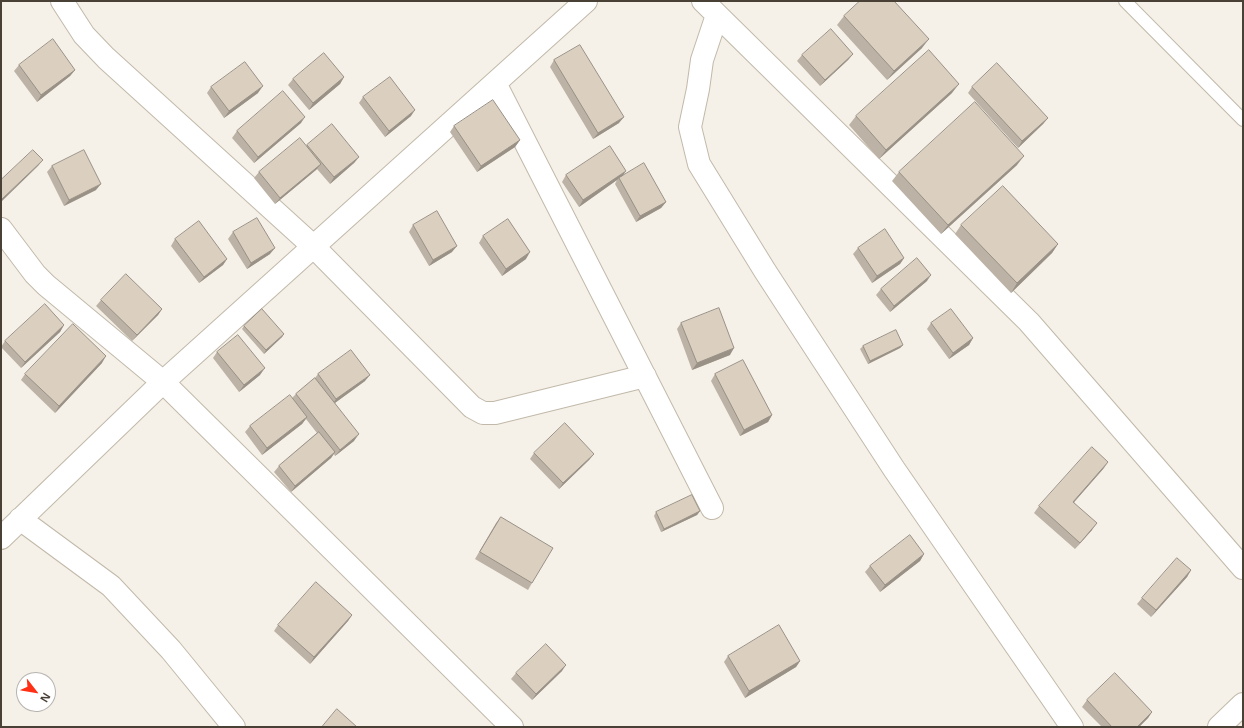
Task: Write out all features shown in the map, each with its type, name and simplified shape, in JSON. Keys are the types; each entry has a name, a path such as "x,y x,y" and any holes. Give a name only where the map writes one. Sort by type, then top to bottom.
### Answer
{"street":[{"path":"62,1 84,35 106,58 314,247 472,407 482,413 495,412 645,376"},
{"path":"1,538 163,382 586,1"},
{"path":"710,8 1029,322 1243,568"},
{"path":"710,8 698,89 690,127 699,164 765,271 894,469 1072,727"},
{"path":"495,83 712,508"},
{"path":"1,229 35,274 46,285 163,382 512,727"},
{"path":"20,519 111,586 171,650 234,727"},
{"path":"1219,727 1243,704"}],"lane":[{"path":"1125,1 1243,120"}],"building":[{"path":"860,1 894,1 929,39 894,71 844,16"},
{"path":"831,29 853,54 825,80 802,55"},
{"path":"53,39 75,70 41,95 19,65"},
{"path":"580,45 624,117 598,133 554,60"},
{"path":"929,50 959,84 886,150 856,116"},
{"path":"324,53 344,77 313,103 293,79"},
{"path":"245,62 263,86 229,111 211,87"},
{"path":"997,63 1048,118 1022,141 972,87"},
{"path":"390,77 415,110 389,131 363,97"},
{"path":"283,91 305,117 258,157 237,131"},
{"path":"493,100 520,140 481,166 454,126"},
{"path":"975,102 1024,156 948,225 899,172"},
{"path":"332,124 359,157 334,177 307,145"},
{"path":"300,138 321,164 280,198 259,172"},
{"path":"610,146 626,171 583,200 566,175"},
{"path":"33,150 43,160 2,199 1,180"},
{"path":"84,150 101,184 69,200 52,166"},
{"path":"644,163 666,202 640,216 619,178"},
{"path":"1003,186 1058,244 1017,283 961,225"},
{"path":"437,211 457,246 433,260 413,225"},
{"path":"257,218 275,248 251,263 233,232"},
{"path":"508,219 530,252 506,269 483,236"},
{"path":"199,221 227,259 204,277 175,239"},
{"path":"885,229 904,258 877,276 858,248"},
{"path":"917,258 931,275 894,306 881,289"},
{"path":"126,274 162,309 137,335 101,300"},
{"path":"45,304 64,325 25,362 5,341"},
{"path":"719,308 734,348 697,363 681,323"},
{"path":"262,309 284,334 266,350 244,326"},
{"path":"951,309 973,338 953,353 931,323"},
{"path":"73,324 106,356 59,406 25,374"},
{"path":"896,330 903,345 870,361 863,346"},
{"path":"238,335 265,368 244,385 217,352"},
{"path":"351,350 370,375 336,399 318,374"},
{"path":"743,360 772,415 744,430 715,374"},
{"path":"315,378 359,434 340,450 296,394"},
{"path":"290,395 307,417 267,448 250,426"},
{"path":"565,423 594,454 563,483 534,453"},
{"path":"319,432 335,452 295,486 279,466"},
{"path":"1092,447 1108,462 1073,502 1097,523 1080,543 1039,506"},
{"path":"692,495 700,511 664,529 656,512"},
{"path":"501,517 553,548 532,583 480,552"},
{"path":"910,535 924,554 885,585 870,566"},
{"path":"1177,558 1191,570 1156,610 1142,598"},
{"path":"316,582 352,615 314,657 278,625"},
{"path":"779,625 800,661 749,691 728,656"},
{"path":"546,644 566,665 536,694 516,673"},
{"path":"1115,673 1152,712 1137,727 1112,727 1087,700"},
{"path":"337,709 357,727 322,727"}]}
